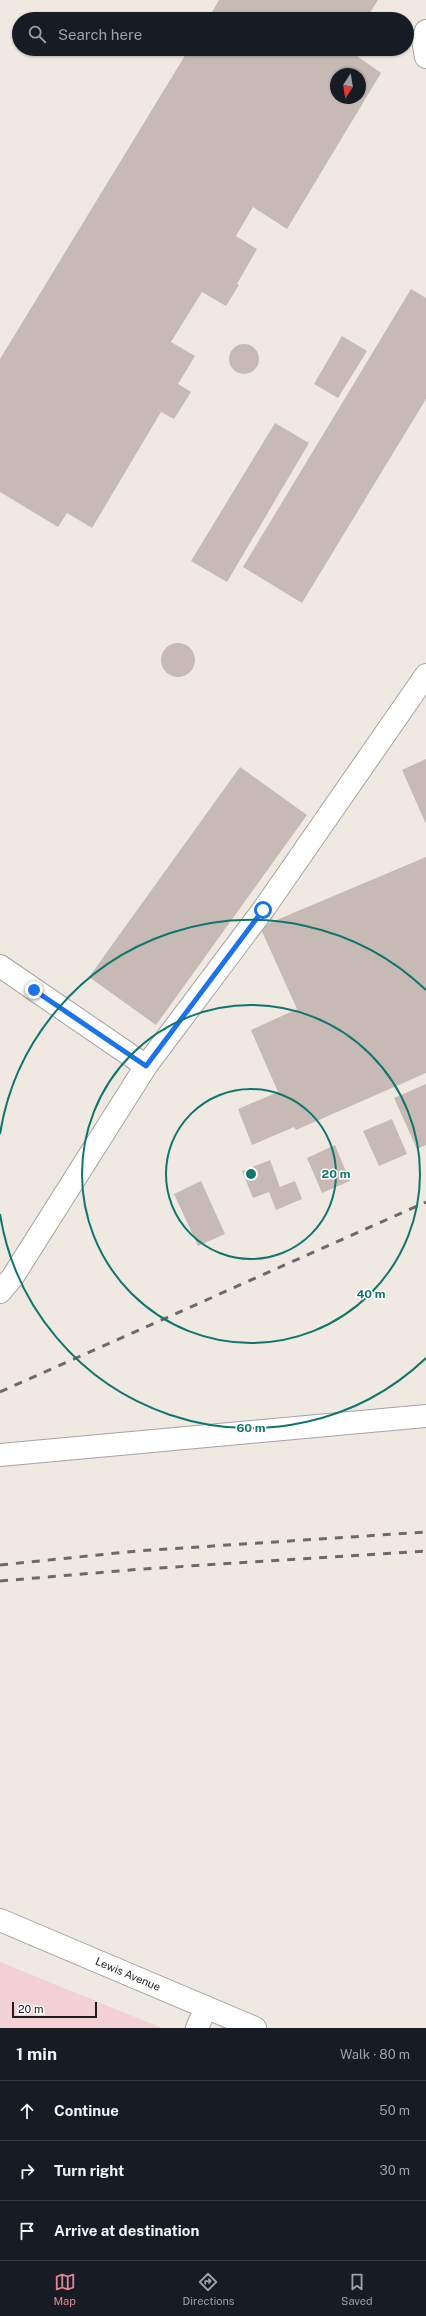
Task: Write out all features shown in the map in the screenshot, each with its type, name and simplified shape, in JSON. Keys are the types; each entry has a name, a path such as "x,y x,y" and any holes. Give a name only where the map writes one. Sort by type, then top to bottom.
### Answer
{"street":[{"path":"426,31 423,40 426,57"},
{"path":"0,1292 12,1278 146,1066 263,910 426,674"},
{"path":"0,966 146,1066"},
{"path":"0,1455 426,1416"},
{"name":"Lewis Avenue","path":"0,1920 255,2028"},
{"path":"197,2028 206,2007"}],"shaded area":[{"path":"0,1962 162,2028 0,2028"}],"building":[{"path":"219,0 378,0 370,12 212,12"},
{"path":"185,56 357,56 381,73 366,98 366,68 330,68 330,104 362,104 287,229 253,207 236,236 257,249 237,284 239,285 226,306 202,292 171,342 195,356 178,384 191,392 174,419 161,412 92,528 67,513 58,527 0,492 0,359"},
{"path":"411,289 426,298 426,399 302,603 243,567"},
{"path":"342,336 367,351 338,398 314,384"},
{"path":"244,344 255,348 259,359 255,370 244,374 233,370 229,359 233,348"},
{"path":"275,423 309,443 227,582 191,561"},
{"path":"178,643 190,648 195,660 190,672 178,677 166,672 161,660 166,648"},
{"path":"426,759 426,824 402,770"},
{"path":"240,767 307,815 156,1025 89,977"},
{"path":"426,857 426,1073 296,1130 294,1127 252,1145 238,1109 278,1092 251,1030 297,1009 260,927"},
{"path":"426,1084 426,1145 417,1149 394,1098"},
{"path":"392,1119 407,1154 379,1166 363,1131"},
{"path":"335,1145 350,1181 322,1193 307,1158"},
{"path":"270,1160 280,1187 295,1181 302,1199 276,1210 269,1192 253,1198 242,1171"},
{"path":"201,1181 225,1234 198,1246 174,1194"}],"railway":[{"path":"0,1392 426,1202"},
{"path":"0,1565 137,1551 426,1532"},
{"path":"0,1581 142,1569 426,1551"}],"route":[{"path":"34,990 146,1066 263,910"}]}
